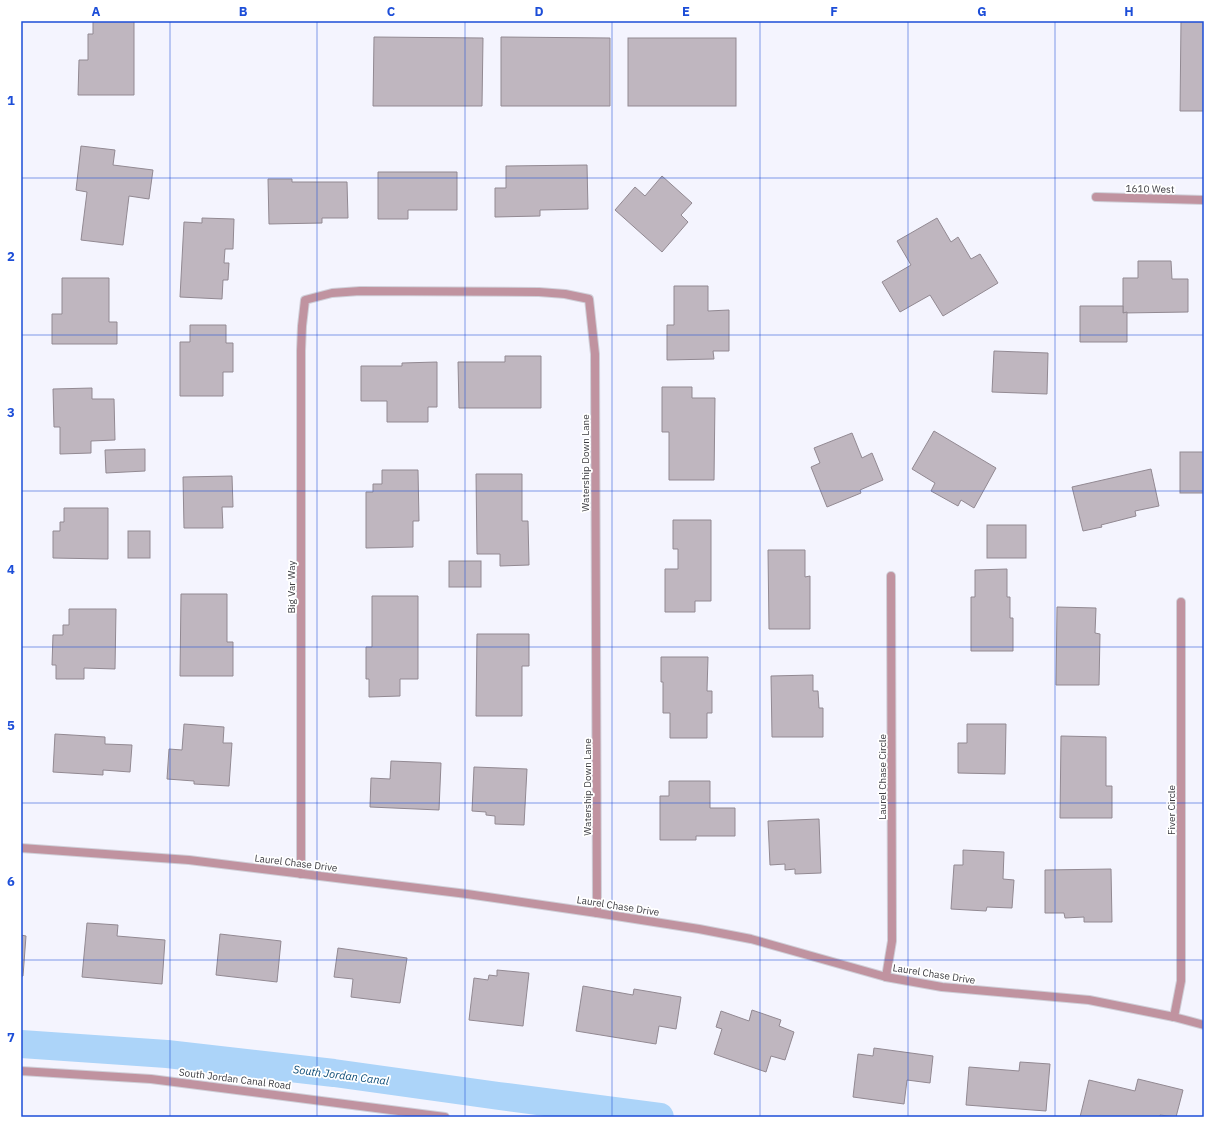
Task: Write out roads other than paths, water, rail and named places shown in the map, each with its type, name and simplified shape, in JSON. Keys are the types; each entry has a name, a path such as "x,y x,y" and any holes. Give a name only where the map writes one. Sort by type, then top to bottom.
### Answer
{"street":[{"name":"1610 West","path":"1096,197 1204,200"},
{"name":"Watership Down Lane","path":"305,300 332,293 360,291 539,292 565,294 589,299 594,354 597,913"},
{"name":"Big Var Way","path":"301,874 301,351 305,300"},
{"name":"Laurel Chase Circle","path":"886,977 892,940 891,576"},
{"name":"Fiver Circle","path":"1174,1017 1181,981 1181,602"},
{"name":"Laurel Chase Drive","path":"21,848 189,860 467,894 597,913 699,929 751,939 886,977 942,987 1089,1000 1174,1017 1204,1025"},
{"name":"South Jordan Canal Road","path":"21,1071 151,1079 409,1111 445,1117"}],"waterway":[{"name":"South Jordan Canal","path":"21,1044 167,1054 334,1073 660,1117"}]}
